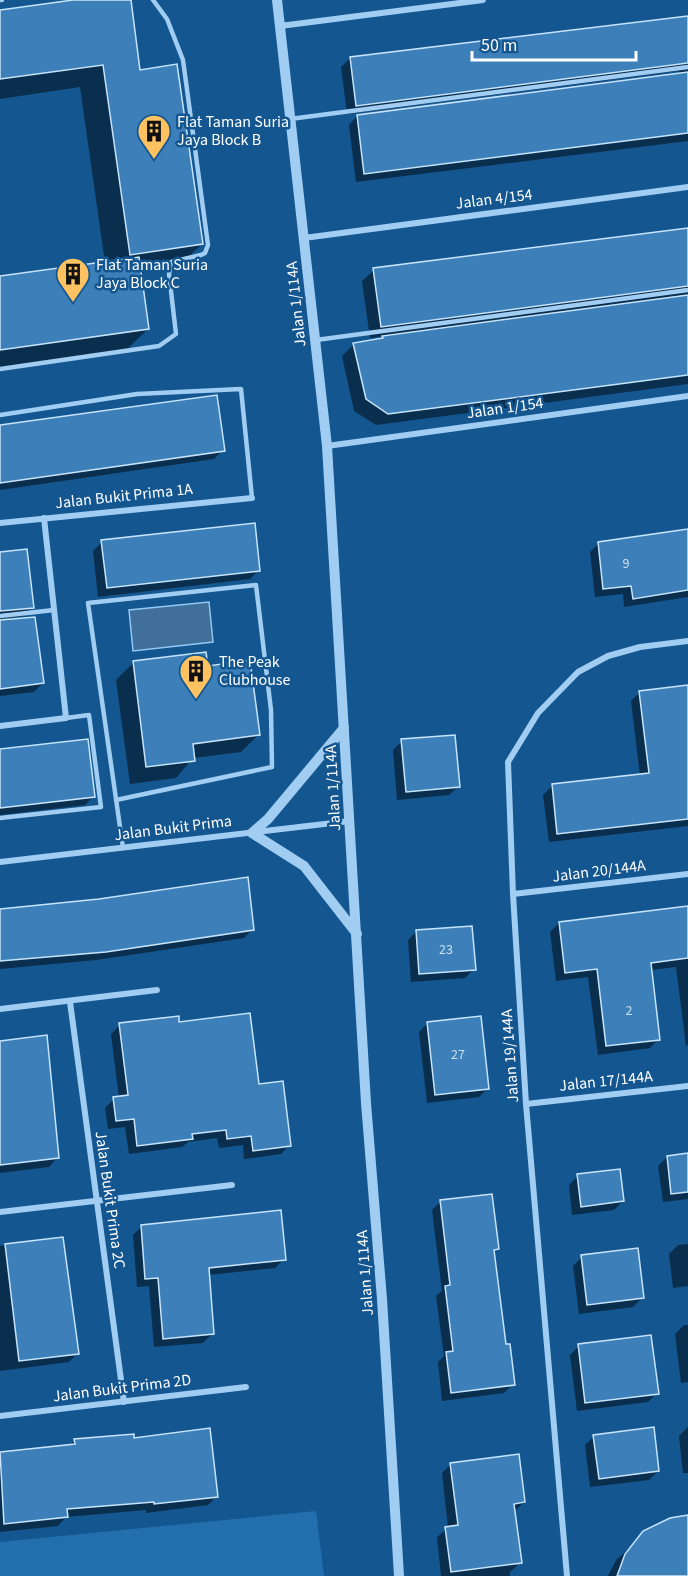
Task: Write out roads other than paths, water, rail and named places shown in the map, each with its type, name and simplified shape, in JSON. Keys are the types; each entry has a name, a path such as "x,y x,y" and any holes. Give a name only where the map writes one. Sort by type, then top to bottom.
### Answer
{"street":[{"name":"Jalan 1/114A","path":"277,0 327,446 399,1576"},
{"path":"280,26 483,0"},
{"name":"Jalan 4/154","path":"304,237 688,188"},
{"name":"Jalan 1/154","path":"327,446 688,396"},
{"name":"Jalan Bukit Prima 1A","path":"0,523 252,498"},
{"path":"0,726 66,718 44,518"},
{"name":"Jalan 19/144A","path":"567,1576 526,1104 513,894 508,762 538,713 578,672 608,656 640,647 688,641"},
{"path":"344,728 268,819 252,832 304,866 357,934"},
{"name":"Jalan Bukit Prima","path":"0,862 350,821"},
{"name":"Jalan 20/144A","path":"513,894 688,874"},
{"path":"0,1009 157,990"},
{"name":"Jalan Bukit Prima 2C","path":"70,1002 124,1402"},
{"name":"Jalan 17/144A","path":"526,1104 688,1086"},
{"path":"0,1212 232,1185"},
{"name":"Jalan Bukit Prima 2D","path":"0,1416 246,1387"}],"lane":[{"path":"0,369 159,346 176,334 170,274 171,262 206,253 208,245 183,60 167,19 153,0"},
{"path":"291,119 688,67"},
{"path":"315,340 688,290"},
{"path":"0,415 137,394 241,389 252,498"},
{"path":"116,800 272,767 271,710 256,585 88,603 116,800 123,848"},
{"path":"0,616 54,610"},
{"path":"0,818 100,807 89,715 66,718"}],"place":[{"name":"Flat Taman Suria Jaya Block B","path":"154,160"},
{"name":"Flat Taman Suria Jaya Block C","path":"73,303"},
{"name":"The Peak Clubhouse","path":"196,700"}]}
